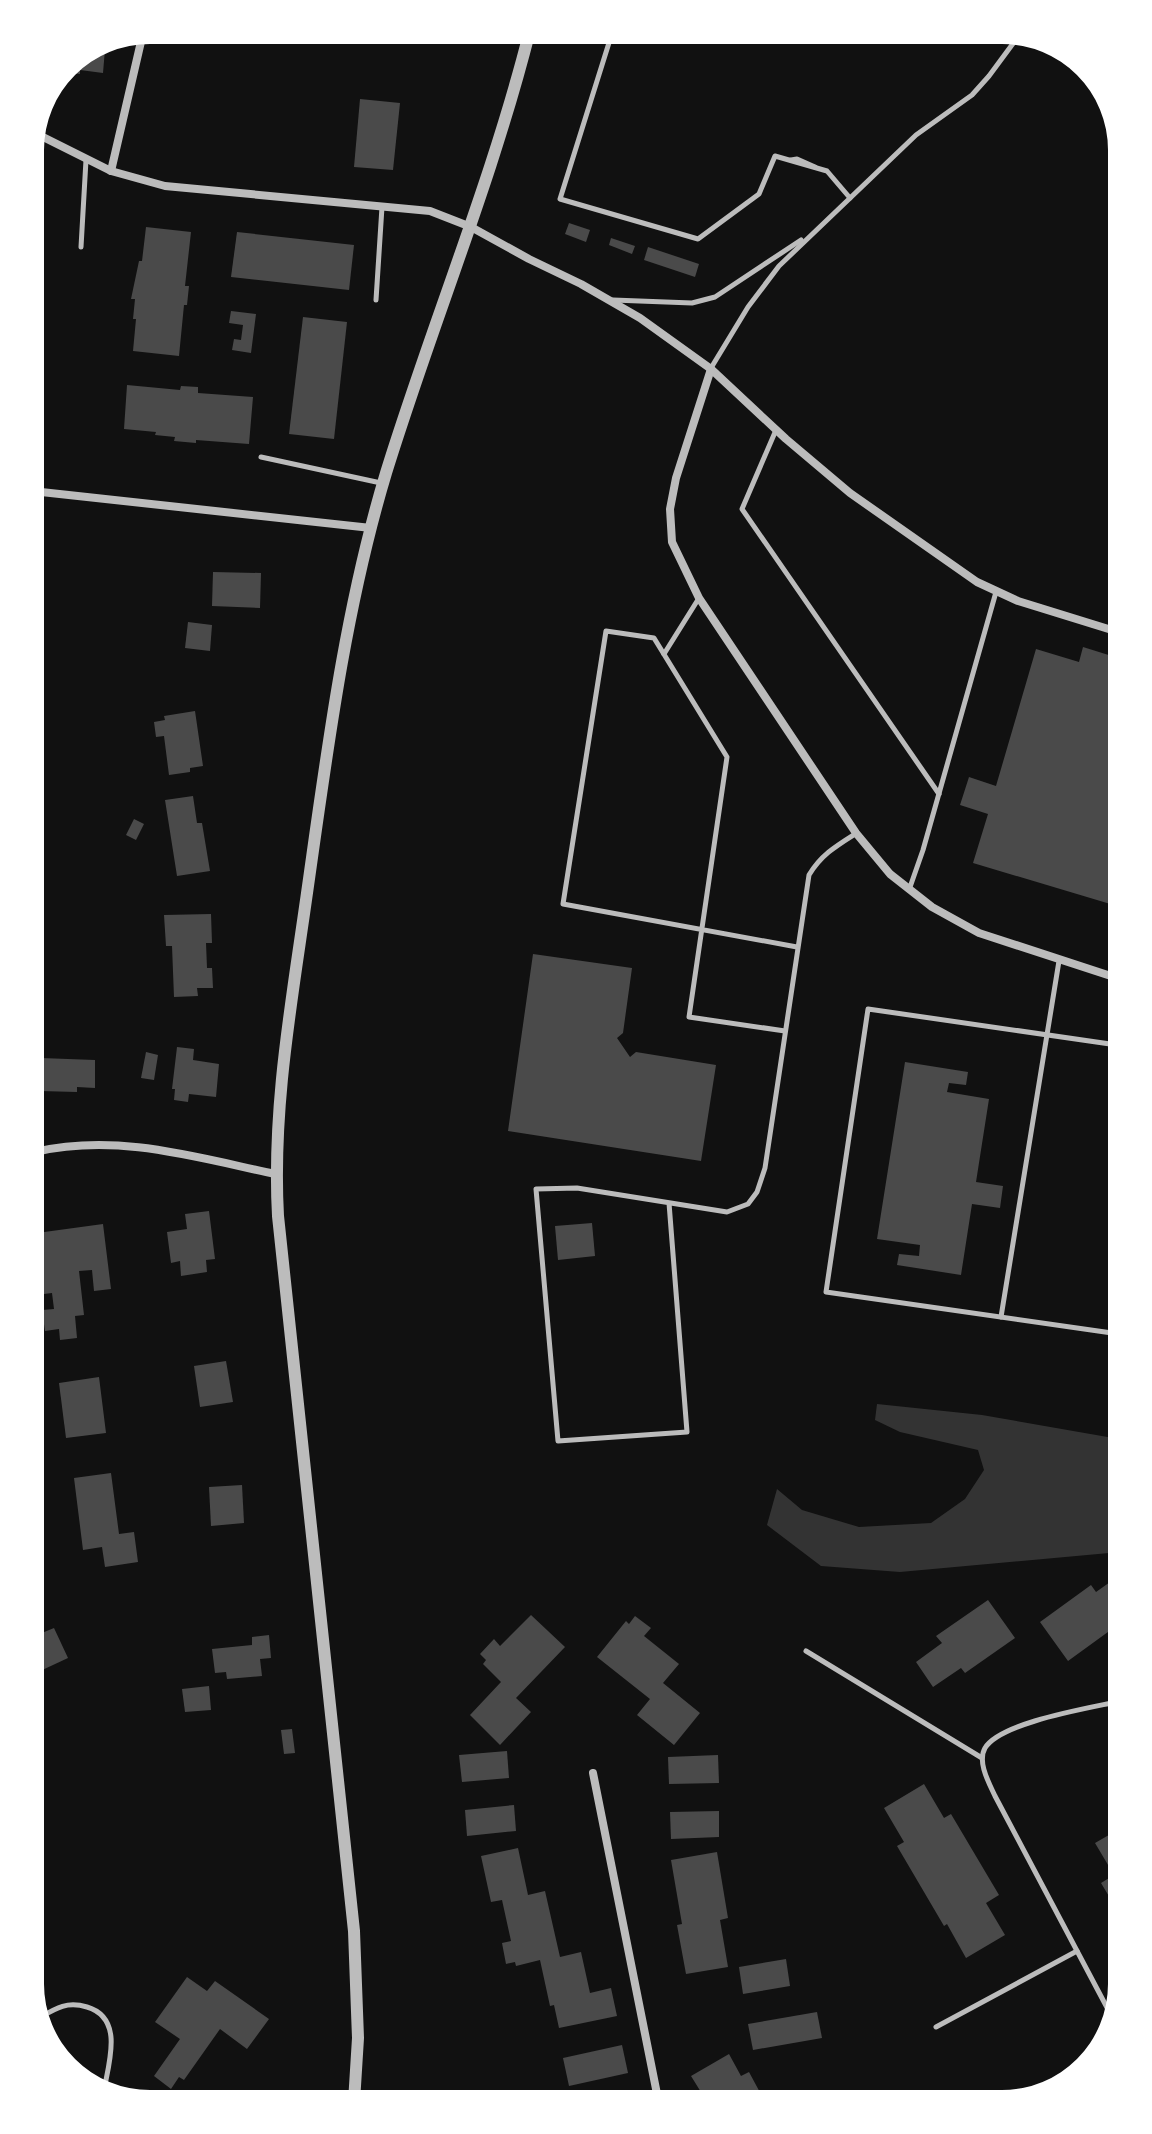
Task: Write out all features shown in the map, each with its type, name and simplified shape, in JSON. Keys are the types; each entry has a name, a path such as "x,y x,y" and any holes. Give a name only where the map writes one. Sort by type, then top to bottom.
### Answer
{"street":[{"path":"355,2090 358,2038 354,1931 283,1279 275,1174 281,1079 322,787 353,604 383,484 471,227 526,44"},
{"path":"111,171 140,45"},
{"path":"45,138 111,171 165,186 430,211 471,227 640,318 711,369 850,493 977,582 996,592 1108,629"},
{"path":"711,369 676,478 670,509 672,542 699,598 856,833 890,874 909,891 979,933 1108,975"},
{"path":"44,492 371,528"},
{"path":"44,1150 67,1145 108,1143 137,1146 275,1174"},
{"path":"593,1773 656,2090"}],"lane":[{"path":"609,44 560,199 698,239 759,194 775,156 797,159 827,171 850,198"},
{"path":"711,369 748,307 779,266 916,135 972,95 1013,45"},
{"path":"81,247 86,160"},
{"path":"376,300 382,207"},
{"path":"608,299 692,303 715,297 812,232"},
{"path":"776,430 742,509 939,794"},
{"path":"261,457 383,484"},
{"path":"909,891 996,592"},
{"path":"664,654 699,598"},
{"path":"785,1031 689,1017 702,930 727,757 654,638 606,631 563,904 702,930 797,947"},
{"path":"669,1203 687,1432 558,1441 536,1189 577,1188 727,1212 748,1204 757,1192 765,1168 809,875 817,861 830,849 856,833"},
{"path":"1001,1317 1059,961"},
{"path":"1108,1044 868,1009 826,1292 1108,1332"},
{"path":"806,1651 982,1758"},
{"path":"1105,2005 995,1796 982,1758 986,1747 1002,1734 1024,1724 1108,1704"},
{"path":"936,2027 1077,1951"},
{"path":"48,2012 60,2005 74,2003 99,2011 106,2018 111,2030 105,2080"}],"shaded area":[{"path":"877,1404 982,1415 1108,1437 1108,1553 900,1572 821,1566 767,1525 777,1489 802,1510 859,1527 931,1523 965,1499 984,1470 978,1450 900,1432 875,1420"}],"building":[{"path":"105,55 103,73 80,70"},
{"path":"360,99 400,103 393,170 354,167"},
{"path":"569,223 590,230 586,242 565,234"},
{"path":"146,227 191,232 185,286 189,286 179,356 133,351 136,319 133,319 135,299 131,299 139,261 142,261"},
{"path":"237,232 354,245 349,290 231,277"},
{"path":"611,238 635,246 632,254 609,245"},
{"path":"648,247 699,264 695,277 644,260"},
{"path":"231,311 256,314 251,353 232,350 234,339 241,340 243,325 229,323"},
{"path":"303,317 347,322 334,439 289,434"},
{"path":"127,385 180,390 181,386 198,387 198,393 253,397 249,444 174,441 175,437 155,435 156,432 124,429"},
{"path":"213,572 261,573 260,608 212,606"},
{"path":"188,622 212,625 210,651 185,648"},
{"path":"1083,647 1108,655 1108,903 973,863 988,814 960,805 969,777 996,786 1036,649 1079,662"},
{"path":"195,711 203,766 190,768 190,772 169,775 164,736 156,737 154,722 165,720 164,716"},
{"path":"193,796 197,823 202,823 210,871 177,876 165,800"},
{"path":"134,819 144,824 136,840 126,835"},
{"path":"211,914 212,943 206,943 207,968 212,968 213,988 197,988 198,996 174,997 172,946 166,946 164,915"},
{"path":"533,954 632,968 623,1033 617,1038 630,1057 636,1052 716,1065 701,1161 508,1131"},
{"path":"177,1047 194,1049 193,1060 219,1064 216,1097 189,1094 188,1102 174,1100 175,1089 172,1089"},
{"path":"146,1052 158,1055 154,1080 141,1078"},
{"path":"44,1058 95,1060 95,1088 77,1087 77,1092 44,1091"},
{"path":"905,1062 968,1072 966,1085 949,1083 947,1092 989,1099 976,1182 1003,1186 1000,1208 972,1204 961,1275 897,1265 899,1254 919,1256 920,1245 877,1239"},
{"path":"209,1211 215,1259 206,1260 207,1272 181,1276 180,1261 171,1263 167,1232 187,1229 185,1214"},
{"path":"592,1223 595,1256 558,1260 555,1226"},
{"path":"103,1224 111,1289 94,1291 92,1270 79,1271 84,1315 75,1316 77,1338 60,1340 59,1329 45,1331 44,1310 54,1309 52,1293 44,1294 44,1232"},
{"path":"226,1361 233,1402 200,1407 194,1366"},
{"path":"99,1377 106,1433 66,1438 59,1383"},
{"path":"111,1473 119,1534 134,1532 138,1562 105,1567 102,1547 83,1550 74,1478"},
{"path":"242,1485 244,1523 211,1526 209,1487"},
{"path":"1108,1584 1108,1632 1068,1661 1040,1622 1091,1585 1096,1592"},
{"path":"988,1600 1015,1638 965,1673 961,1668 933,1687 916,1662 942,1643 936,1636"},
{"path":"531,1615 565,1647 516,1698 531,1712 500,1745 470,1715 501,1682 483,1664 486,1660 480,1654 494,1639 500,1646"},
{"path":"635,1616 651,1628 644,1636 679,1664 663,1683 700,1713 674,1745 637,1715 650,1699 597,1657 626,1621 629,1624"},
{"path":"54,1628 68,1658 44,1669 44,1632"},
{"path":"269,1635 271,1658 260,1659 262,1676 227,1679 226,1672 215,1673 212,1649 252,1645 252,1637"},
{"path":"209,1686 211,1710 185,1712 182,1689"},
{"path":"292,1729 295,1753 284,1754 281,1730"},
{"path":"507,1751 509,1778 462,1782 459,1755"},
{"path":"718,1755 719,1783 669,1784 668,1757"},
{"path":"924,1784 944,1818 951,1814 999,1895 986,1903 1005,1935 966,1958 897,1846 904,1842 884,1808"},
{"path":"514,1805 516,1831 467,1836 465,1810"},
{"path":"719,1811 719,1837 671,1839 670,1812"},
{"path":"1108,1836 1108,1865 1095,1843"},
{"path":"518,1848 528,1895 545,1891 560,1957 581,1952 590,1993 611,1988 617,2016 559,2028 554,2005 550,2006 540,1960 516,1966 515,1962 506,1964 502,1943 511,1941 502,1900 491,1902 481,1856"},
{"path":"717,1852 728,1918 720,1920 728,1967 686,1974 677,1925 682,1924 671,1860"},
{"path":"1108,1879 1108,1895 1101,1883"},
{"path":"786,1959 790,1986 743,1994 739,1967"},
{"path":"187,1977 207,1991 215,1981 269,2019 247,2049 220,2029 184,2080 179,2077 171,2089 154,2076 180,2039 155,2022"},
{"path":"817,2012 822,2038 753,2050 748,2024"},
{"path":"622,2045 628,2073 569,2086 563,2058"},
{"path":"729,2054 741,2076 749,2072 759,2090 700,2090 691,2076"}]}
